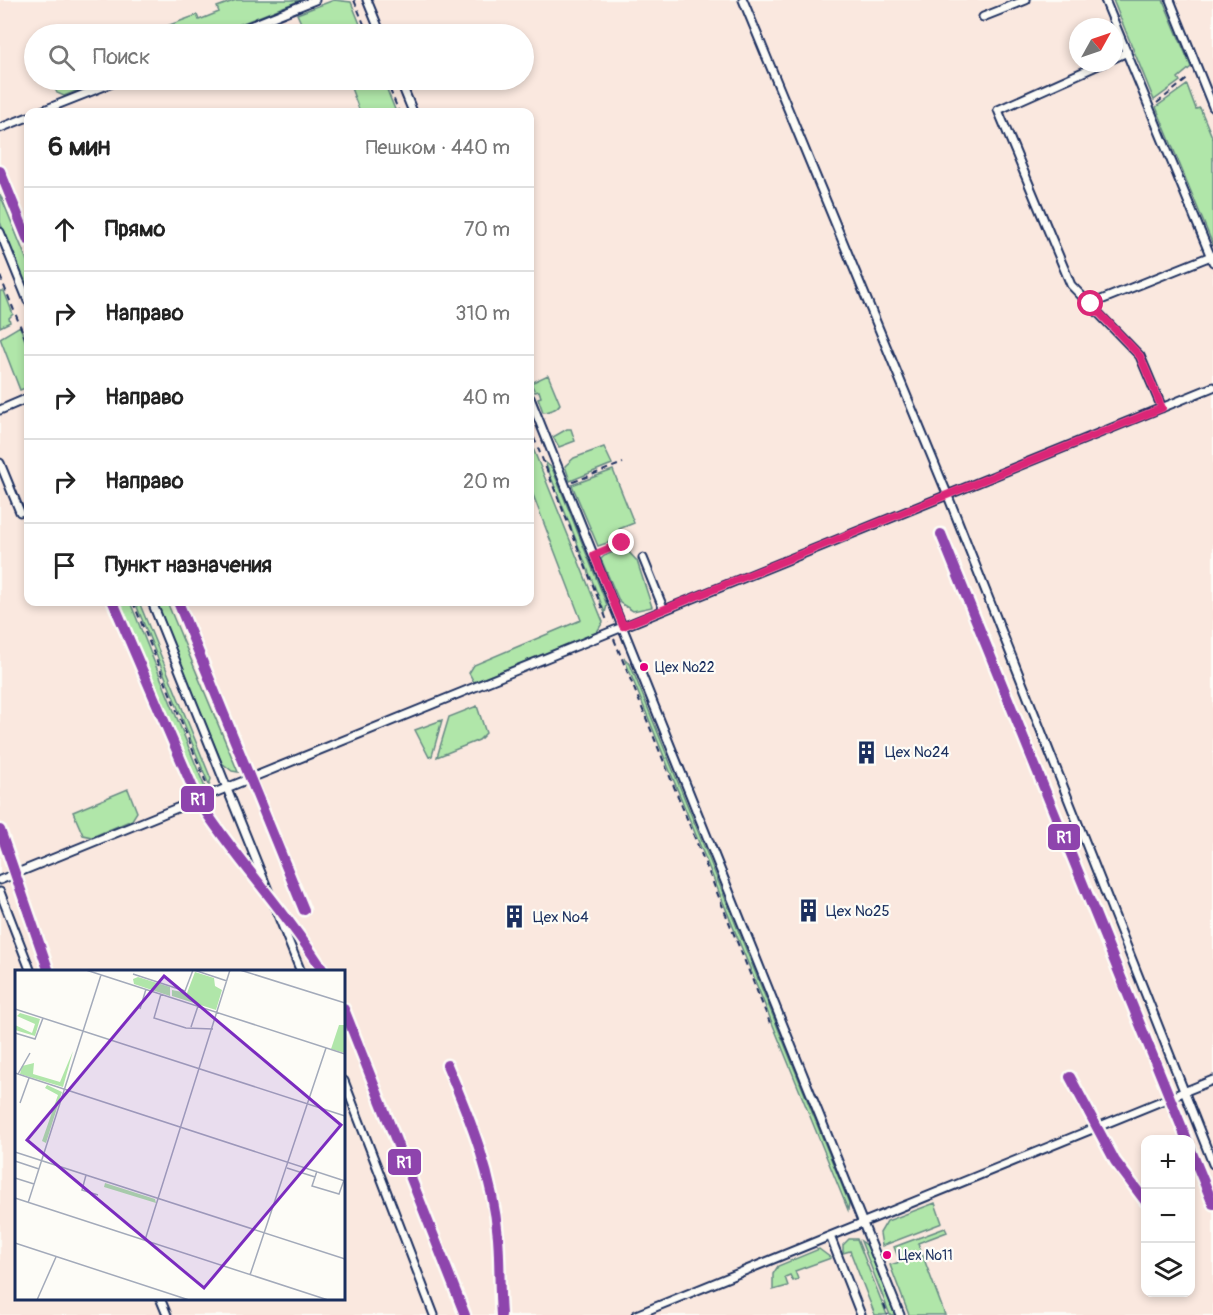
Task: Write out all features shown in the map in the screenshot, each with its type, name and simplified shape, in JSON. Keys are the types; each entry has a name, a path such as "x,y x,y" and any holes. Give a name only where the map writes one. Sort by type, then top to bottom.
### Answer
{"lane":[{"path":"255,24 315,0"},
{"path":"367,0 377,24"},
{"path":"743,0 948,496 1213,1164"},
{"path":"983,17 1026,0"},
{"path":"1091,304 1212,259 1105,0"},
{"path":"1170,0 1213,107"},
{"path":"1123,54 1127,52"},
{"path":"1083,72 998,110 1071,285 1140,356 1162,408"},
{"path":"49,108 95,90"},
{"path":"404,90 411,108"},
{"path":"0,129 24,119"},
{"path":"0,232 24,291"},
{"path":"0,880 1213,387"},
{"path":"0,410 24,400"},
{"path":"534,408 900,1315"},
{"path":"0,463 20,512"},
{"path":"643,558 664,610"},
{"path":"154,606 300,970"},
{"path":"0,892 30,970"},
{"path":"636,1315 1213,1080"},
{"path":"345,1084 434,1315"},
{"path":"830,1236 861,1315"},
{"path":"160,1300 167,1315"}],"path":[{"path":"354,0 364,24"},
{"path":"1150,108 1198,71"},
{"path":"390,90 397,108"},
{"path":"0,276 24,335"},
{"path":"534,438 772,1028"},
{"path":"565,485 623,463"},
{"path":"594,555 622,543 632,543"},
{"path":"135,606 211,794"}],"shaded area":[{"path":"0,0 1213,0 1213,1315 0,1315"}],"green space":[{"path":"236,0 301,0 240,24 172,24 197,15 199,20 219,12 217,7"},
{"path":"334,0 351,2 360,24 302,24 297,14"},
{"path":"1113,0 1163,0 1191,67 1178,78 1180,81 1154,100 1123,24 1123,18 1120,18"},
{"path":"1187,85 1196,109 1200,108 1213,139 1213,245 1156,107"},
{"path":"56,90 79,90 64,96"},
{"path":"352,90 387,90 394,108 358,108"},
{"path":"0,194 24,253 24,282 0,222"},
{"path":"0,291 4,291 13,314 9,318 10,322 0,327"},
{"path":"20,326 24,338 24,388 20,390 0,338"},
{"path":"548,375 560,404 553,410 543,412 538,398 541,397 539,391 535,392 534,382"},
{"path":"571,429 575,441 559,447 553,437"},
{"path":"604,447 612,464 570,481 565,466 574,458"},
{"path":"534,451 603,622 597,632 474,682 469,673 474,665 581,620 534,497"},
{"path":"545,462 552,468 607,605 605,613"},
{"path":"613,470 634,523 619,529 622,538 598,546 572,485"},
{"path":"620,549 626,549 637,561 652,607 633,611 620,603 601,559"},
{"path":"119,606 132,606 206,790 198,793"},
{"path":"137,606 141,606 211,779 209,785"},
{"path":"157,606 169,606 238,772 232,771 222,763"},
{"path":"624,658 630,664 849,1203 848,1210"},
{"path":"477,706 486,733 479,740 437,757 449,717"},
{"path":"442,720 432,756 429,757 415,730"},
{"path":"128,789 137,812 132,820 92,837 83,835 73,812"},
{"path":"935,1203 942,1223 882,1246 880,1233 887,1221"},
{"path":"945,1228 947,1232 918,1243 945,1315 909,1315 890,1265 900,1262 894,1247"},
{"path":"849,1239 857,1239 887,1315 875,1315 850,1251 843,1253 843,1245"},
{"path":"861,1241 868,1246 895,1315 890,1315"},
{"path":"819,1249 831,1258 795,1271 798,1279 793,1281 790,1275 785,1277 788,1286 773,1290 773,1274 778,1266"}],"transit line":[{"name":"R1","path":"0,171 24,230"},
{"name":"R1","path":"941,534 1185,1135"},
{"name":"R1","path":"115,606 198,800 228,844 294,928 323,970"},
{"name":"R1","path":"180,606 304,910"},
{"name":"R1","path":"0,830 48,970"},
{"name":"R1","path":"345,1012 465,1315"},
{"name":"R1","path":"447,1065 480,1149 491,1192 498,1237 501,1315"},
{"name":"R1","path":"1070,1077 1115,1161 1141,1195"},
{"name":"R1","path":"1195,1160 1213,1204"}],"place":[{"name":"Цех №22","path":"644,667"},
{"name":"Цех №24","path":"867,752"},
{"name":"Цех №25","path":"808,911"},
{"name":"Цех №4","path":"515,917"},
{"name":"Цех №11","path":"887,1255"}],"route":[{"path":"622,543 594,555 623,626 1162,408 1140,356 1091,304"}]}
